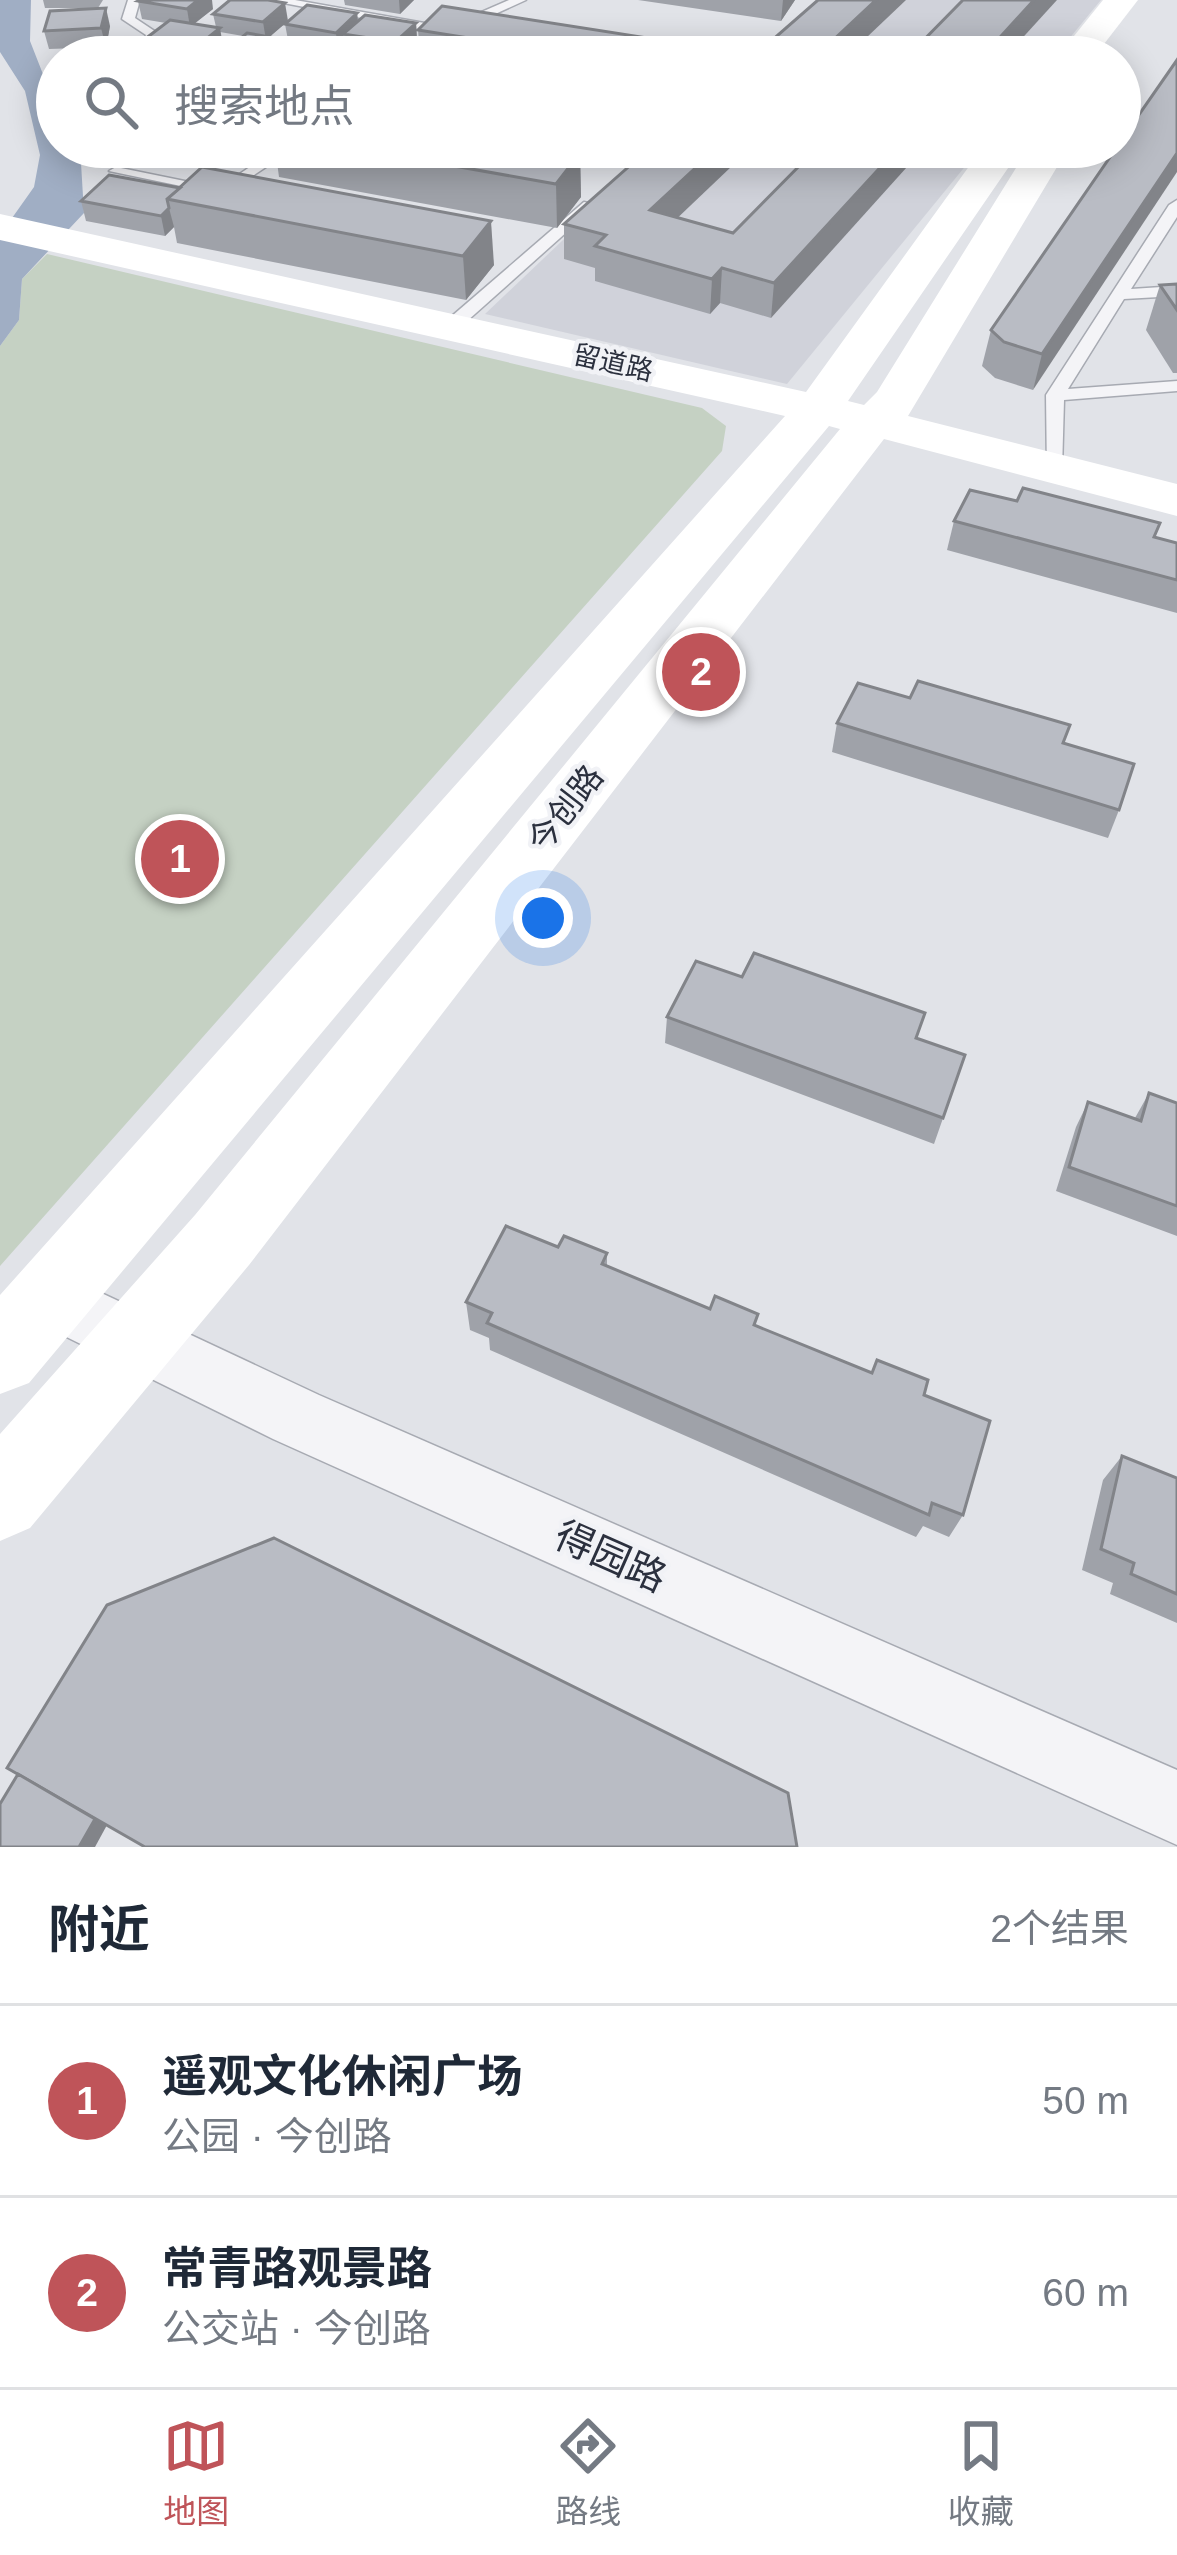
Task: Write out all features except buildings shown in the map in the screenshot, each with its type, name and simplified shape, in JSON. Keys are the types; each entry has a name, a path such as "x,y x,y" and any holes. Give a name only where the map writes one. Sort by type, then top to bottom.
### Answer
{"main road":[{"path":"1093,36 1121,0"},
{"path":"1129,36 1157,0"},
{"name":"今创路","path":"0,1498 222,1240 846,416 991,168"},
{"name":"今创路","path":"0,1355 846,416 896,400 1036,168"},
{"name":"留道路","path":"23,232 846,416 1177,500"}],"street":[{"name":"得园路","path":"48,1297 318,1426 1177,1808"}],"lane":[{"path":"134,0 128,19 152,36"},
{"path":"274,0 472,35"},
{"path":"441,36 520,0"},
{"path":"224,191 258,168"},
{"path":"116,171 247,196"},
{"path":"451,326 603,192"},
{"path":"1053,470 1055,395 1119,295 1169,231 1177,206"},
{"path":"1119,295 1177,291"},
{"path":"1055,395 1177,386"}],"shaded area":[{"path":"828,0 1101,0 1071,36 785,36"},
{"path":"639,168 964,168 787,384 485,314"}],"green space":[{"path":"47,254 702,408 726,426 722,451 0,1266 0,346 19,320 22,279"}],"water":[{"path":"0,0 31,0 36,138 25,91 0,52"},
{"path":"38,168 81,168 84,213 22,279 19,320 0,346 0,235 34,187"}],"place":[{"name":"常青路观景路","path":"701,672"},
{"name":"遥观文化休闲广场","path":"180,859"}]}
